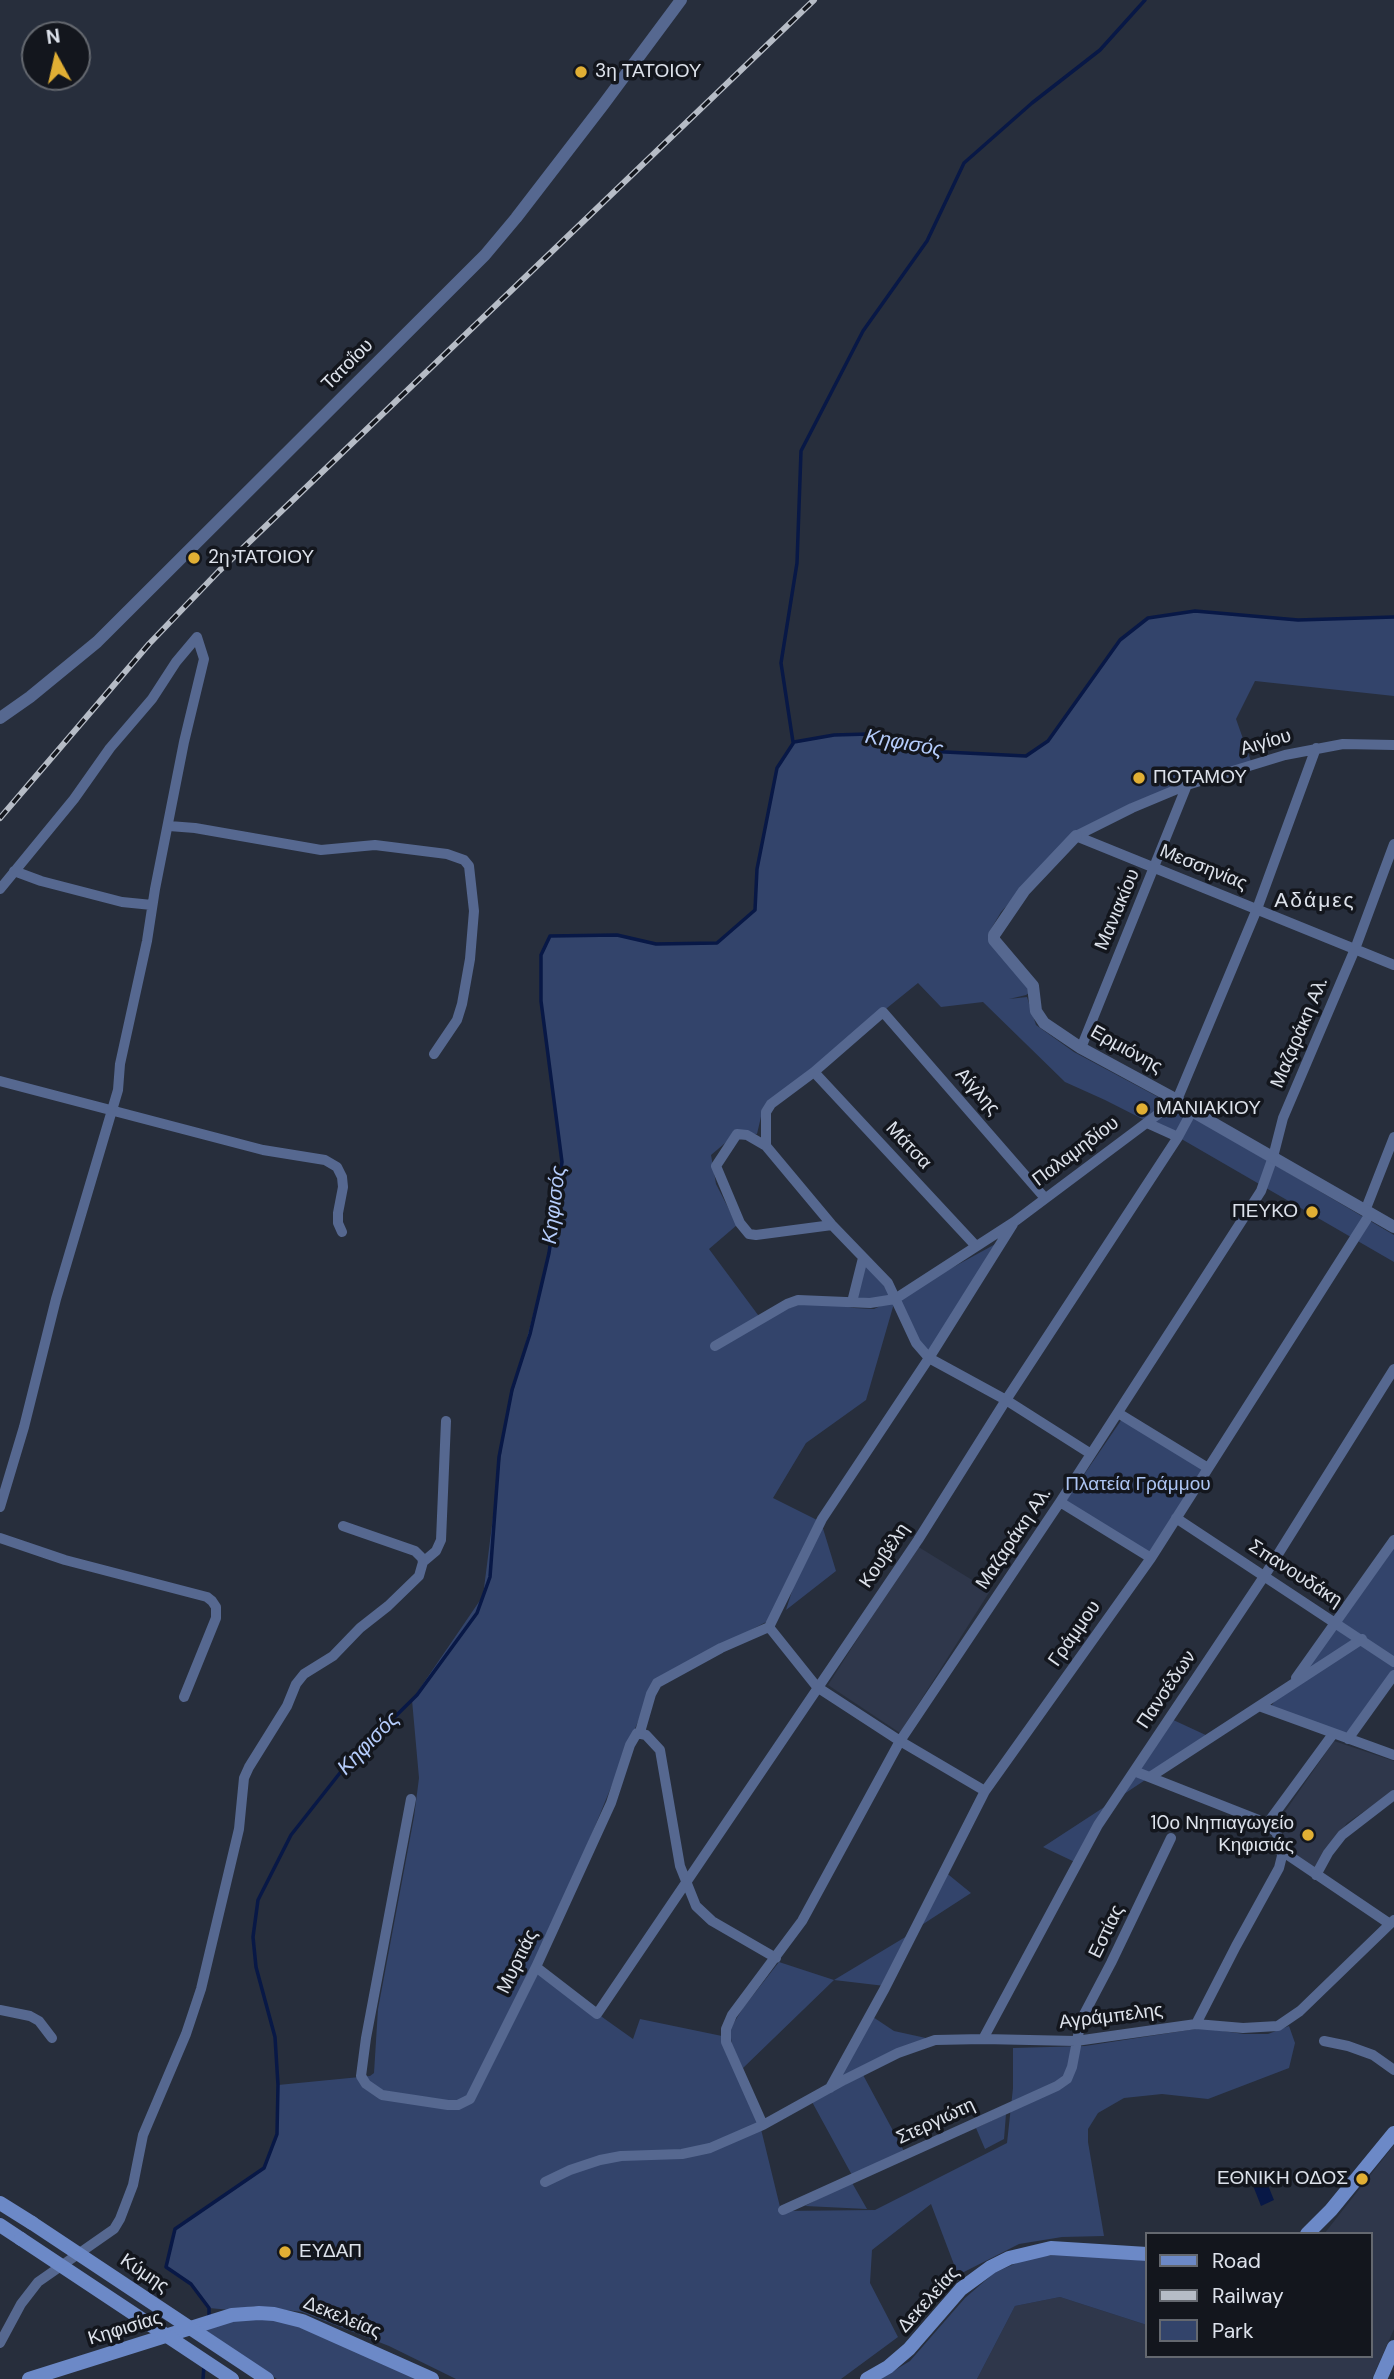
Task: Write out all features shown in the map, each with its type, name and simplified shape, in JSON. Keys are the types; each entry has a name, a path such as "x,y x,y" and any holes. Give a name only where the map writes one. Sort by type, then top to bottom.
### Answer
{"main road":[{"path":"1309,2232 1331,2210 1394,2133"},
{"name":"Κύμης","path":"0,2203 267,2379"},
{"name":"Κύμης","path":"0,2225 232,2379"},
{"name":"Δεκελείας","path":"867,2379 888,2367 909,2349 961,2289 990,2267 1009,2258 1051,2248 1146,2254"},
{"name":"Δεκελείας","path":"232,2315 259,2313 290,2317 432,2379"},
{"name":"Κηφισίας","path":"29,2379 232,2315"},
{"path":"1380,2379 1394,2347"}],"street":[{"name":"Τατοΐου","path":"0,718 97,642 466,275 524,207 681,0"},
{"path":"0,889 74,799 110,748 152,699 176,662 197,637 204,659 184,742 118,1090 56,1299 24,1427 0,1507"},
{"name":"Αιγίου","path":"1076,836 1187,785 1285,755 1343,744 1394,745"},
{"name":"Παλαμηδίου","path":"895,1299 1014,1222 1177,1100 1257,909 1316,748"},
{"name":"Μανιακίου","path":"1081,1048 1187,785"},
{"path":"169,826 321,850 375,845 447,855 464,860 469,866 474,911 470,959 457,1020 433,1054"},
{"name":"Μεσσηνίας","path":"1076,836 1394,965"},
{"name":"Ερμιόνης","path":"1076,836 1024,891 996,930 994,938 1033,986 1036,1011 1044,1023 1081,1048 1177,1100 1394,1227"},
{"name":"Μαζαράκη Αλ.","path":"763,2124 729,2050 725,2035 732,2015 802,1921 900,1741 1060,1502 1261,1191 1283,1118 1355,949 1394,844"},
{"path":"14,871 41,881 122,902 152,905"},
{"name":"Αίγλης","path":"814,1072 883,1012 1044,1197"},
{"path":"766,1146 767,1109 814,1072"},
{"name":"Μάτσα","path":"814,1072 975,1245"},
{"path":"0,1081 263,1150 326,1160 337,1167 342,1177 338,1213 342,1232"},
{"name":"Κουβέλη","path":"536,1967 597,2014 918,1540 1178,1137 1192,1111"},
{"path":"1147,1123 1178,1137"},
{"path":"832,1225 756,1235 744,1230 716,1166 737,1134 747,1135 766,1146 832,1225 888,1283 916,1343 929,1358 1006,1400 1091,1454"},
{"name":"Γράμμου","path":"830,2088 885,1988 985,1791 1151,1558 1368,1213 1394,1137"},
{"path":"985,1791 900,1741 817,1687 769,1627 816,1528 929,1358 1014,1222"},
{"path":"852,1302 863,1258"},
{"path":"715,1346 798,1300 870,1303 895,1299"},
{"name":"Πανσέδων","path":"983,2039 1093,1835 1265,1575 1394,1369"},
{"path":"1118,1413 1208,1468"},
{"path":"0,2343 21,2304 38,2282 114,2229 120,2219 133,2185 143,2135 186,2034 201,1989 239,1829 244,1778 287,1706 296,1684 313,1668 333,1657 360,1628 407,1588 419,1576 423,1562 436,1551 441,1540 446,1421"},
{"path":"1060,1502 1151,1558"},
{"name":"Σπανουδάκη","path":"1176,1518 1394,1662"},
{"path":"343,1526 409,1548 422,1558 423,1562"},
{"path":"0,1538 65,1560 207,1597 212,1601 216,1606 216,1618 184,1697"},
{"path":"1291,1684 1393,1544"},
{"name":"Μυρτιάς","path":"411,1799 361,2076 382,2095 448,2105 465,2103 470,2099 536,1967 611,1803 657,1683 721,1648 769,1627"},
{"path":"1150,1777 1362,1639"},
{"path":"1348,1739 1394,1675"},
{"path":"1259,1706 1394,1755"},
{"path":"640,1732 654,1741 660,1750 680,1866 696,1906 712,1921 776,1958"},
{"path":"1267,1825 1333,1734"},
{"path":"1133,1771 1251,1816 1278,1835 1282,1854 1279,1868 1196,2024"},
{"path":"1316,1875 1342,1835 1394,1795"},
{"name":"Εστίας","path":"1076,2041 1087,2006 1111,1963 1171,1838"},
{"path":"1282,1854 1392,1922"},
{"name":"Αγράμπελης","path":"545,2182 600,2160 621,2156 697,2152 729,2141 912,2046 935,2040 1076,2041 1196,2024 1243,2028 1278,2026 1300,2011 1392,1922"},
{"path":"0,2010 30,2016 39,2021 51,2038"},
{"name":"Στεργιώτη","path":"783,2210 1062,2083 1069,2075 1076,2041"},
{"path":"1324,2041 1373,2055 1394,2070"}],"shaded area":[{"path":"917,1546 990,1591 900,1733 828,1685"},
{"path":"1334,1741 1394,1761 1394,1791 1347,1823 1315,1869 1284,1846 1277,1823"},
{"path":"1394,2145 1394,2329 1372,2379 977,2379 1015,2306 1060,2297 1146,2325 1146,2358 1373,2358 1373,2232 1326,2232"},
{"path":"1263,2173 1274,2200 1261,2206 1250,2178"}],"green space":[{"path":"1195,611 1298,620 1394,617 1394,696 1255,681 1236,719 1252,764 1071,835 1001,912 988,934 1032,991 1009,999 1027,997 1036,1025 1074,1052 1173,1105 1394,1235 1394,1262 1178,1137 1065,1082 983,1002 941,1007 918,983 763,1108 757,1134 737,1133 711,1155 716,1184 737,1225 709,1249 761,1319 811,1300 874,1309 893,1300 854,1298 864,1260 895,1299 1001,1241 929,1358 895,1300 866,1400 806,1443 773,1498 821,1522 836,1571 786,1610 798,1572 768,1621 655,1680 536,1970 633,2039 640,2019 722,2036 760,2125 781,2211 875,2210 1007,2143 1013,2088 1013,2048 1085,2046 1202,2028 1244,2034 1268,2034 1289,2026 1295,2043 1289,2068 1208,2099 1162,2094 1124,2098 1098,2113 1088,2129 1088,2142 1104,2236 1062,2237 1019,2244 958,2275 931,2204 872,2250 870,2283 898,2337 841,2379 456,2379 389,2346 302,2312 254,2306 230,2310 209,2308 191,2284 166,2267 175,2229 264,2168 277,2134 278,2085 370,2076 374,2073 378,2009 419,1778 412,1700 483,1596 505,1423 549,1253 562,1162 541,1001 541,955 550,936 617,935 656,944 717,943 755,910 757,869 777,768 794,742 834,735 869,734 925,751 1026,756 1048,741 1120,640 1148,618"},
{"name":"Πλατεία Γράμμου","path":"1122,1419 1208,1468 1151,1558 1066,1501"},
{"path":"1391,1545 1394,1547 1394,1679 1348,1739 1269,1709"},
{"path":"1169,1718 1210,1737 1115,1800"},
{"path":"1115,1800 1077,1863 1043,1847"},
{"path":"944,1871 971,1893 914,1930"},
{"path":"912,1933 885,1986 834,1980"},
{"path":"779,1962 834,1980 743,2068 732,2047 730,2029"},
{"path":"870,2015 894,2031 935,2040 862,2073 905,2153 853,2177 811,2100 830,2089"},
{"path":"1006,2114 1004,2139 985,2149 976,2128"},
{"path":"851,2181 867,2209 805,2206"},
{"path":"1073,2253 1146,2261 1146,2325 1060,2297 1015,2306 977,2379 880,2379 910,2361 965,2298 994,2273 1028,2258"},
{"path":"233,2318 273,2318 328,2337 419,2379 277,2379 199,2326"}],"waterway":[{"path":"793,742 781,663 797,563 801,451 863,331 927,241 964,163 1032,103 1100,50 1145,0"},
{"name":"Κηφισός","path":"209,2317 209,2308 191,2284 166,2267 175,2229 264,2168 277,2134 275,2037 256,1967 253,1937 258,1900 291,1835 347,1764 417,1695 477,1613 490,1577 499,1457 512,1390 530,1334 549,1253 562,1162 541,1001 541,955 550,936 617,935 656,944 717,943 755,910 757,869 777,768 794,742 834,735 869,734 925,751 1026,756 1048,741 1120,640 1148,618 1195,611 1298,620 1394,617"},
{"name":"Κηφισός","path":"203,2379 204,2366"}],"railway":[{"path":"0,818 149,644 219,571 814,0"}],"place":[{"name":"3η ΤΑΤΟΙΟΥ","path":"581,72"},
{"name":"2η ΤΑΤΟΙΟΥ","path":"194,558"},
{"name":"ΠΟΤΑΜΟΥ","path":"1139,778"},
{"name":"ΜΑΝΙΑΚΙΟΥ","path":"1142,1109"},
{"name":"ΠΕΥΚΟ","path":"1312,1212"},
{"name":"10ο Νηπιαγωγείο Κηφισιάς","path":"1308,1835"},
{"name":"ΕΘΝΙΚΗ ΟΔΟΣ","path":"1362,2179"},
{"name":"ΕΥΔΑΠ","path":"285,2252"}],"district":[{"name":"Αδάμες","path":"1315,901"}]}
